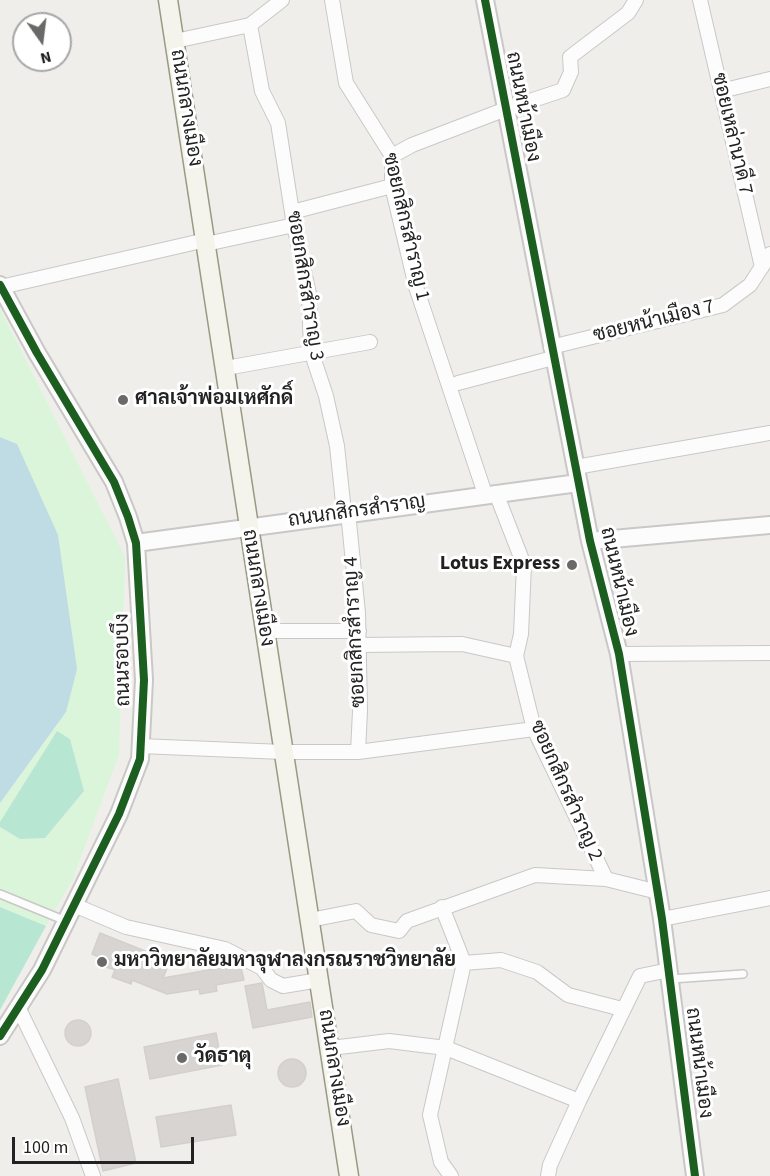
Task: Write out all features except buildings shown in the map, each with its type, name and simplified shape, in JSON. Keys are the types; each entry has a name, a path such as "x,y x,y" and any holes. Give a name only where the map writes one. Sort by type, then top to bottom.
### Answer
{"main road":[{"name":"ถนนกลางเมือง","path":"168,0 349,1176"}],"street":[{"path":"175,41 250,25 282,0"},
{"name":"ซอยกสิกรสำราญ 1","path":"332,0 346,83 392,156 392,186 416,287 490,493"},
{"name":"ถนนหน้าเมือง","path":"485,0 590,542 619,654 662,919 695,1176"},
{"path":"392,156 412,145 563,90 571,72 570,57 628,13 636,0"},
{"name":"ซอยเหล่านาดี 7","path":"700,0 762,267"},
{"name":"ซอยกสิกรสำราญ 3","path":"250,25 262,91 278,123 293,219 309,294 311,351 326,396 338,446 346,512"},
{"path":"721,91 770,79"},
{"path":"0,286 206,242 293,219 392,186"},
{"name":"ซอยหน้าเมือง 7","path":"458,383 552,353 723,304 750,285 770,254"},
{"name":"ถนนรอบบึง","path":"0,286 114,482 136,543 144,680 140,759 119,814 75,905 19,1009 0,1036"},
{"path":"226,368 370,342"},
{"path":"577,475 770,432"},
{"name":"ถนนกสิกรสำราญ","path":"136,543 490,493 577,475"},
{"name":"ซอยกสิกรสำราญ 2","path":"490,493 524,565 521,634 516,656 534,729 606,879"},
{"name":"ซอยกสิกรสำราญ 4","path":"346,512 358,638 360,711 358,752"},
{"path":"590,542 770,525"},
{"path":"264,631 462,644 516,656"},
{"path":"619,654 770,653"},
{"path":"140,746 283,753 358,752 534,729"},
{"path":"310,920 356,911 371,925 399,931 407,921 536,875 606,879 658,892"},
{"path":"662,919 770,898"},
{"path":"75,905 126,927 225,949 262,968 271,980 283,986 319,980"},
{"path":"442,907 464,963 430,1115 441,1162 451,1176"},
{"path":"464,963 501,960 537,972 568,995 622,1009"},
{"path":"548,1176 550,1165 579,1101 640,976 670,974"},
{"path":"19,1009 72,1118 93,1176"},
{"path":"331,1048 389,1041 446,1048 579,1101"}],"lane":[{"path":"0,894 66,921"},
{"path":"670,974 743,974"}],"green space":[{"path":"0,309 125,557 119,755 73,878 46,926 0,907 0,827 20,839 45,838 84,791 70,739 57,732 0,822 0,803 66,712 17,444 0,437"},
{"path":"57,731 70,739 84,791 45,838 20,839 0,827 0,822"},
{"path":"0,907 46,926 0,1010"}],"water":[{"path":"0,437 17,444 58,535 77,669 66,712 0,803"}],"cycle path":[{"path":"485,0 590,541 619,654 662,919 695,1176"},
{"path":"0,285 37,353 114,482 128,517 136,543 144,680 140,759 119,814 42,970 0,1036"}],"place":[{"name":"ศาลเจ้าพ่อมเหศักดิ์","path":"123,400"},
{"name":"Lotus Express","path":"572,565"},
{"name":"มหาวิทยาลัยมหาจุฬาลงกรณราชวิทยาลัย","path":"102,962"},
{"name":"วัดธาตุ","path":"182,1058"}]}
